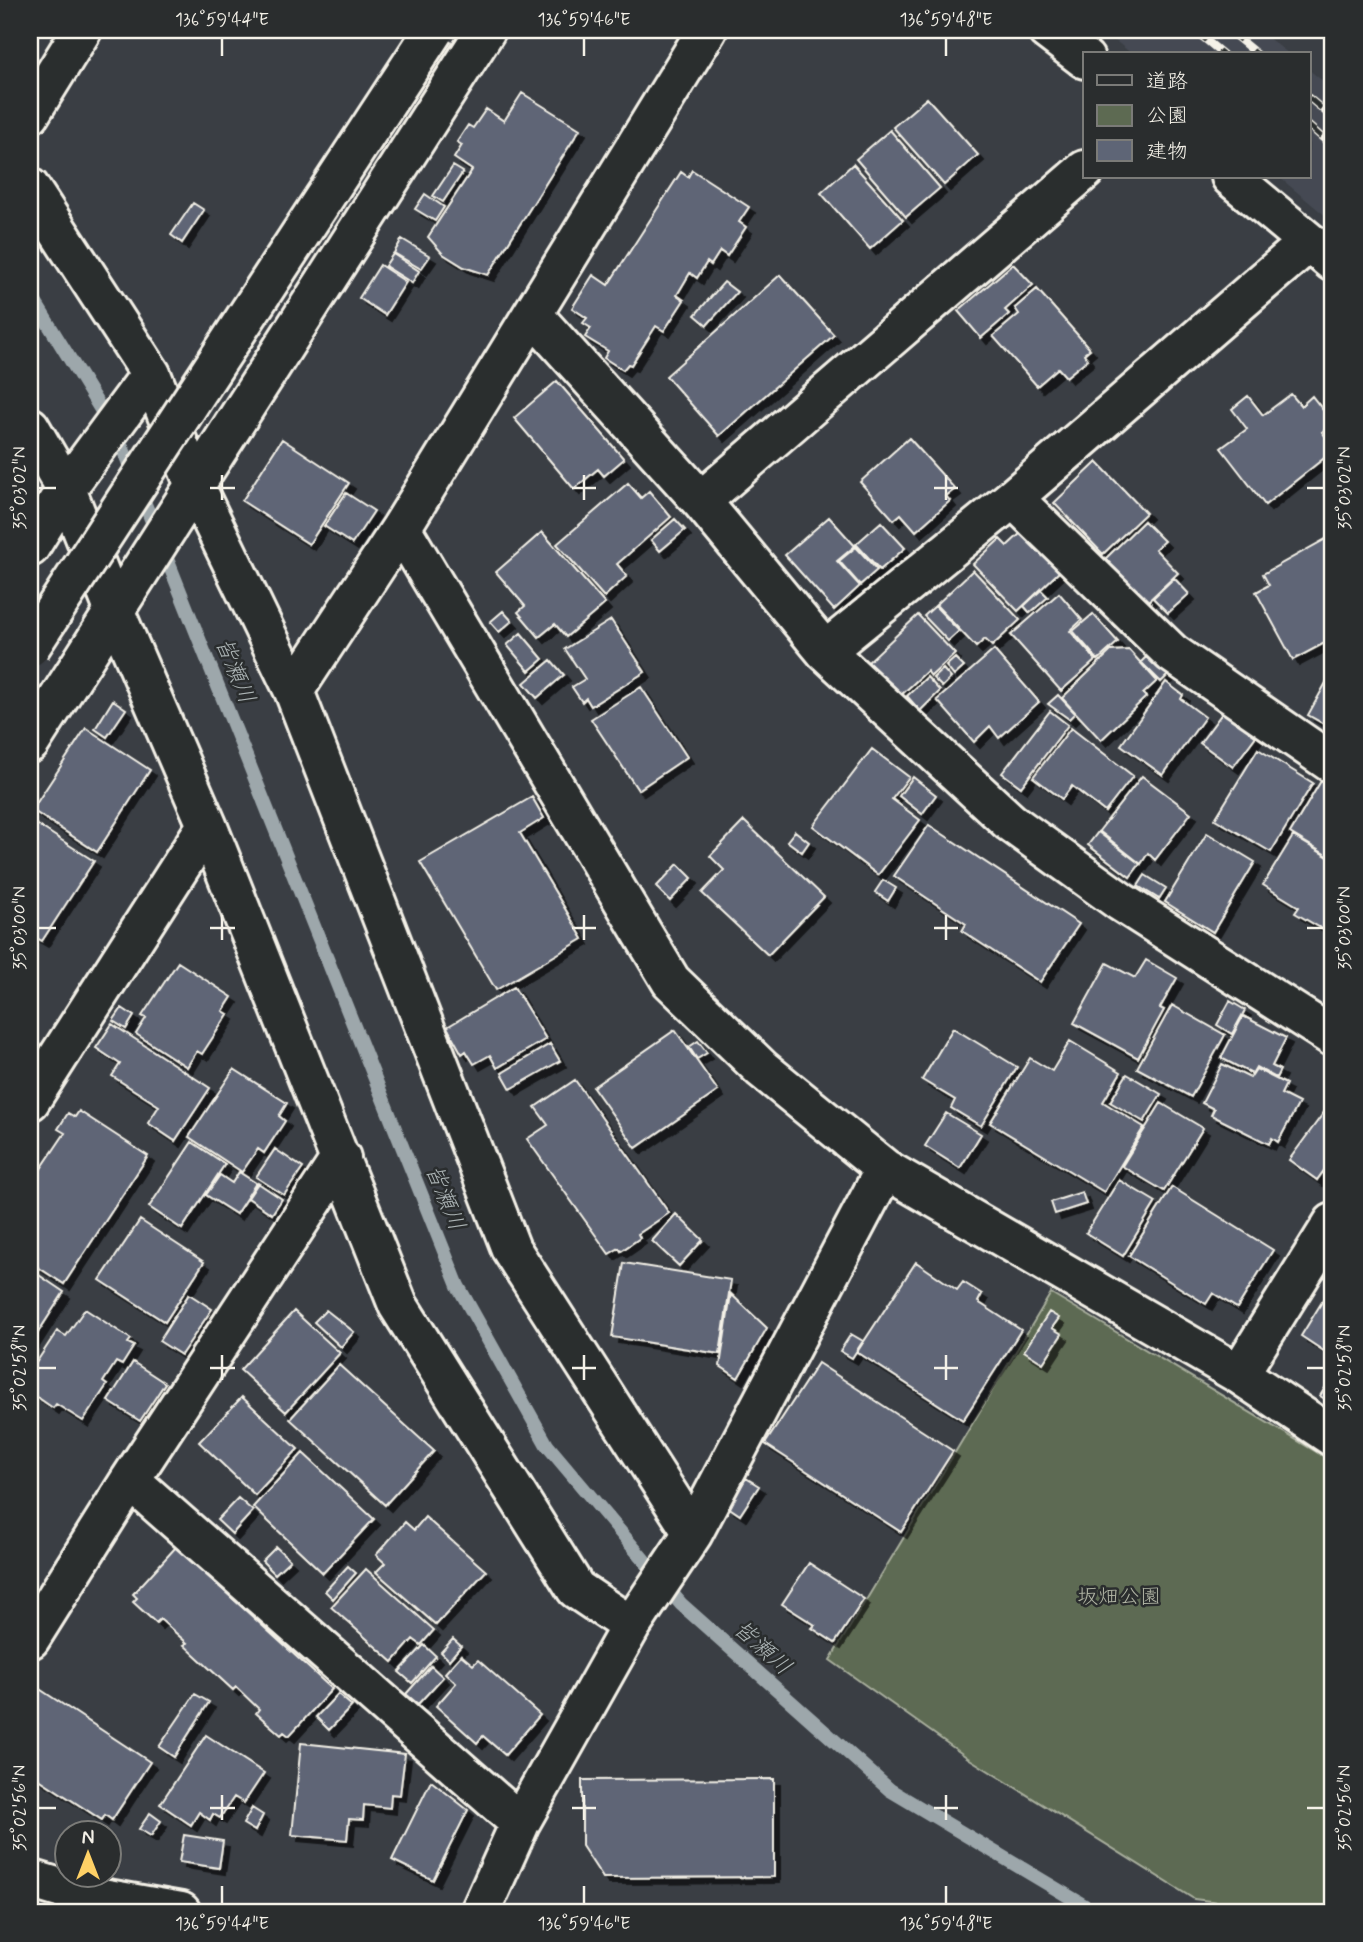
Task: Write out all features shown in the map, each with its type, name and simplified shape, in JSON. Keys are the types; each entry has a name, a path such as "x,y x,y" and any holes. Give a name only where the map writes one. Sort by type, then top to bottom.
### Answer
{"street":[{"path":"30,114 82,30"},
{"path":"30,647 434,30"},
{"path":"30,743 486,30"},
{"path":"294,691 401,528 707,30"},
{"path":"1047,30 1083,57"},
{"path":"701,501 1083,172"},
{"path":"825,651 1321,252 1232,178"},
{"path":"30,188 144,383 294,691 510,1249 693,1533"},
{"path":"533,315 701,501 825,651 1010,822 1121,902 1333,1037"},
{"path":"30,547 72,480 144,383"},
{"path":"30,427 72,480 115,612 207,825 398,1305 576,1589 631,1626"},
{"path":"1013,498 1172,653 1333,764"},
{"path":"401,528 671,981 771,1078 885,1169 1239,1374 1333,1437"},
{"path":"30,1101 207,825"},
{"path":"30,1639 130,1480 341,1158"},
{"path":"480,1912 520,1824 631,1626 693,1533 885,1169"},
{"path":"1239,1374 1333,1223"},
{"path":"130,1480 520,1824"},
{"path":"30,1879 79,1894 181,1912"}],"shaded area":[{"path":"1102,30 1258,30 1286,52 1130,52"},
{"path":"1310,71 1333,89 1333,222 1280,178 1310,178"}],"green space":[{"name":"坂畑公園","path":"1051,1293 1333,1462 1333,1912 1298,1912 1194,1899 968,1758 830,1660"}],"building":[{"path":"522,93 580,129 488,275 464,267 443,254 428,237 472,170 454,158 462,145 457,142 468,125 473,128 486,109 504,121"},
{"path":"927,98 978,155 944,185 893,127"},
{"path":"890,130 940,188 906,217 856,159"},
{"path":"853,164 903,220 870,249 821,193"},
{"path":"453,166 463,172 443,202 433,196"},
{"path":"692,170 749,207 739,222 746,227 727,256 720,251 711,265 707,262 697,278 690,273 677,295 684,300 664,331 656,326 631,365 628,364 623,370 604,358 608,351 585,337 591,328 583,323 587,318 572,308 593,275 608,285 681,172 688,177"},
{"path":"425,194 444,207 435,221 415,209"},
{"path":"193,203 204,210 182,243 171,235"},
{"path":"402,239 430,256 421,269 394,253"},
{"path":"393,254 419,271 412,283 385,266"},
{"path":"1013,264 1033,285 1005,310 1009,314 981,338 958,311"},
{"path":"380,265 406,282 385,315 359,298"},
{"path":"780,275 834,335 719,436 666,376"},
{"path":"724,282 737,292 707,325 695,315"},
{"path":"1037,289 1090,349 1084,354 1088,359 1066,377 1058,368 1037,386 993,336 1019,314 1015,308"},
{"path":"557,381 624,459 604,476 598,469 574,489 514,418"},
{"path":"1291,394 1301,406 1312,396 1333,423 1322,432 1333,446 1333,451 1265,505 1221,448 1247,429 1232,409 1248,396 1263,415"},
{"path":"909,438 955,489 946,496 950,501 916,531 901,514 894,520 860,482"},
{"path":"282,439 349,483 309,544 242,501"},
{"path":"1097,462 1146,513 1103,554 1054,503"},
{"path":"628,483 641,498 649,491 671,517 617,564 627,576 604,597 557,544"},
{"path":"346,493 374,511 352,544 324,526"},
{"path":"829,517 855,546 837,561 860,586 834,610 785,555"},
{"path":"675,519 685,530 660,551 651,540"},
{"path":"1144,521 1164,541 1155,549 1178,573 1143,606 1101,563"},
{"path":"881,522 905,548 880,570 856,544"},
{"path":"542,532 605,604 566,637 555,624 539,637 518,612 525,606 496,572"},
{"path":"1022,532 1060,571 1018,611 973,564 1000,539 1007,546"},
{"path":"1333,535 1333,642 1332,639 1293,660 1256,592 1269,585 1263,574"},
{"path":"856,547 877,570 860,585 839,561"},
{"path":"973,570 1020,620 992,646 985,639 976,647 936,605"},
{"path":"1174,578 1189,594 1168,613 1153,598"},
{"path":"1041,590 1048,597 1030,613 1024,606"},
{"path":"1059,593 1082,620 1070,631 1096,660 1061,691 1011,635"},
{"path":"935,606 959,631 948,641 924,616"},
{"path":"503,611 512,621 499,632 490,622"},
{"path":"1093,614 1118,642 1098,660 1073,631"},
{"path":"918,615 955,654 931,676 927,671 900,696 868,662"},
{"path":"611,620 645,672 591,706 586,698 582,702 572,687 585,679 565,649"},
{"path":"521,633 543,659 529,671 507,645"},
{"path":"994,650 1039,702 999,738 990,726 974,742 937,700"},
{"path":"1129,650 1157,681 1143,694 1146,697 1101,740 1062,698 1111,651"},
{"path":"1146,657 1169,674 1161,682 1141,662"},
{"path":"955,658 964,667 954,676 946,666"},
{"path":"551,660 564,675 537,698 524,683"},
{"path":"943,669 951,678 942,687 933,678"},
{"path":"1333,670 1333,729 1308,715"},
{"path":"927,677 940,691 920,711 907,696"},
{"path":"1166,682 1183,695 1181,699 1205,717 1163,775 1121,745"},
{"path":"641,687 687,757 638,790 591,719"},
{"path":"1058,695 1075,713 1069,719 1048,704"},
{"path":"113,700 126,709 107,737 95,729"},
{"path":"1050,711 1068,725 1021,787 1002,773"},
{"path":"1223,712 1256,736 1233,767 1200,743"},
{"path":"86,728 150,770 97,852 32,810"},
{"path":"1071,728 1133,776 1105,812 1072,786 1062,799 1033,777"},
{"path":"872,749 909,777 892,799 920,820 878,875 813,826"},
{"path":"1258,749 1313,783 1271,852 1215,819"},
{"path":"1142,776 1191,813 1155,860 1148,853 1141,864 1099,831"},
{"path":"913,777 936,795 922,814 899,796"},
{"path":"1321,781 1333,789 1333,859 1290,833"},
{"path":"532,797 544,818 520,833 583,939 496,990 420,862"},
{"path":"30,820 94,861 42,941 30,934"},
{"path":"744,821 824,897 768,955 702,893 724,870 710,856"},
{"path":"929,825 1079,924 1040,982 962,931 966,924 894,876"},
{"path":"795,831 809,842 802,852 787,841"},
{"path":"1098,832 1140,864 1130,877 1088,845"},
{"path":"1207,833 1255,862 1213,932 1165,902"},
{"path":"1293,836 1333,860 1333,927 1329,933 1295,913 1299,907 1263,885"},
{"path":"678,864 692,878 670,901 656,887"},
{"path":"1145,875 1166,888 1159,899 1138,886"},
{"path":"883,880 896,888 888,901 875,892"},
{"path":"1146,960 1177,978 1160,1008 1164,1010 1138,1058 1074,1023 1107,963 1135,978"},
{"path":"178,962 232,997 223,1011 228,1014 202,1054 197,1051 187,1067 136,1034 146,1018 142,1016"},
{"path":"514,987 546,1039 497,1068 490,1055 474,1064 466,1051 462,1054 447,1027"},
{"path":"1230,1001 1245,1010 1232,1034 1217,1025"},
{"path":"1172,1005 1225,1035 1191,1097 1137,1068"},
{"path":"122,1008 134,1016 126,1029 113,1021"},
{"path":"1243,1016 1286,1038 1272,1066 1280,1070 1276,1078 1256,1067 1252,1074 1221,1058"},
{"path":"112,1024 210,1088 175,1141 148,1123 159,1106 112,1076 120,1064 96,1048"},
{"path":"953,1028 1017,1067 981,1126 951,1108 955,1100 922,1080"},
{"path":"675,1030 718,1091 636,1148 593,1087"},
{"path":"698,1041 707,1053 697,1059 689,1047"},
{"path":"1070,1041 1121,1072 1103,1102 1144,1127 1104,1192 990,1123 1030,1058 1052,1071"},
{"path":"550,1044 560,1061 511,1089 502,1073"},
{"path":"1222,1064 1250,1078 1256,1069 1286,1084 1281,1094 1299,1103 1278,1142 1272,1138 1269,1144 1211,1115 1214,1109 1202,1103"},
{"path":"234,1069 287,1103 279,1116 285,1121 264,1153 258,1149 242,1172 189,1137"},
{"path":"1127,1074 1161,1094 1144,1122 1110,1102"},
{"path":"575,1080 669,1213 638,1234 640,1238 621,1251 619,1248 609,1254 527,1139 548,1125 535,1107"},
{"path":"1333,1100 1333,1158 1317,1180 1289,1160"},
{"path":"1161,1103 1203,1128 1164,1191 1122,1166"},
{"path":"79,1111 148,1156 64,1284 30,1262 30,1171 36,1176 65,1133 58,1129 68,1113 75,1117"},
{"path":"946,1113 981,1134 960,1168 925,1146"},
{"path":"192,1142 225,1164 182,1229 149,1207"},
{"path":"275,1149 303,1168 284,1195 256,1177"},
{"path":"239,1172 256,1183 236,1214 206,1195 220,1175 232,1183"},
{"path":"1119,1180 1156,1202 1123,1256 1086,1233"},
{"path":"258,1183 282,1199 272,1214 248,1198"},
{"path":"1172,1187 1273,1250 1237,1308 1213,1293 1206,1304 1129,1256"},
{"path":"1082,1192 1086,1204 1055,1214 1051,1202"},
{"path":"676,1214 703,1240 679,1266 652,1241"},
{"path":"140,1220 204,1262 165,1322 100,1280"},
{"path":"1331,1259 1333,1260 1333,1282 1321,1275"},
{"path":"916,1262 957,1290 963,1282 982,1294 978,1302 1021,1330 963,1420 857,1352"},
{"path":"624,1263 731,1280 720,1354 612,1337"},
{"path":"30,1269 64,1292 30,1345"},
{"path":"1333,1284 1333,1357 1301,1336"},
{"path":"189,1294 212,1309 181,1355 159,1341"},
{"path":"731,1294 767,1328 738,1378 720,1366"},
{"path":"85,1309 131,1339 128,1343 134,1346 122,1365 116,1362 103,1382 107,1385 83,1421 56,1404 53,1408 30,1392 30,1372 57,1331 66,1336"},
{"path":"326,1310 354,1332 341,1347 314,1322"},
{"path":"294,1311 340,1353 286,1412 240,1370"},
{"path":"1049,1312 1059,1318 1052,1328 1062,1334 1043,1363 1024,1351"},
{"path":"851,1334 863,1341 852,1358 840,1351"},
{"path":"133,1362 165,1383 140,1421 108,1401"},
{"path":"818,1363 953,1451 901,1532 765,1444"},
{"path":"339,1365 434,1451 385,1505 290,1419"},
{"path":"1333,1375 1333,1404 1320,1396"},
{"path":"242,1397 298,1449 255,1495 199,1442"},
{"path":"303,1453 374,1519 323,1573 253,1507"},
{"path":"746,1478 759,1486 740,1515 728,1507"},
{"path":"238,1498 253,1511 232,1534 217,1520"},
{"path":"425,1517 486,1571 436,1625 376,1572 385,1563 376,1555 405,1522 414,1530"},
{"path":"176,1547 332,1689 289,1736 284,1732 281,1735 256,1713 259,1709 236,1687 233,1690 160,1619 156,1623 133,1602 137,1598 133,1594"},
{"path":"276,1547 290,1560 275,1574 262,1561"},
{"path":"809,1563 864,1599 835,1643 812,1628 815,1625 782,1604"},
{"path":"348,1566 356,1573 333,1599 325,1591"},
{"path":"366,1569 434,1630 421,1645 413,1639 393,1662 331,1607"},
{"path":"453,1639 461,1646 449,1660 441,1652"},
{"path":"424,1645 436,1656 412,1683 399,1672"},
{"path":"461,1655 473,1665 478,1660 540,1715 505,1755 483,1736 477,1743 436,1706 456,1683 445,1673"},
{"path":"431,1666 443,1677 418,1704 406,1694"},
{"path":"32,1684 150,1762 112,1820 105,1815 102,1820 30,1773"},
{"path":"195,1694 209,1702 174,1757 159,1747"},
{"path":"338,1694 352,1706 329,1730 316,1717"},
{"path":"206,1735 264,1773 244,1803 234,1797 220,1818 213,1814 210,1820 199,1812 191,1825 160,1804"},
{"path":"301,1743 405,1754 400,1795 391,1794 390,1808 364,1805 363,1820 349,1819 347,1840 292,1835"},
{"path":"774,1779 774,1877 603,1878 582,1846 582,1780"},
{"path":"431,1781 468,1810 433,1880 392,1860"},
{"path":"252,1808 263,1815 255,1831 243,1824"},
{"path":"150,1813 161,1821 151,1836 139,1829"},
{"path":"184,1835 223,1841 219,1868 179,1862"}],"waterway":[{"name":"皆瀬川","path":"30,294 119,439 458,1286 547,1445 681,1604 890,1790 1095,1912"}],"railway":[{"path":"1194,30 1221,52"},
{"path":"1228,30 1255,52"},
{"path":"1310,99 1333,118"},
{"path":"1310,127 1333,147"}]}
